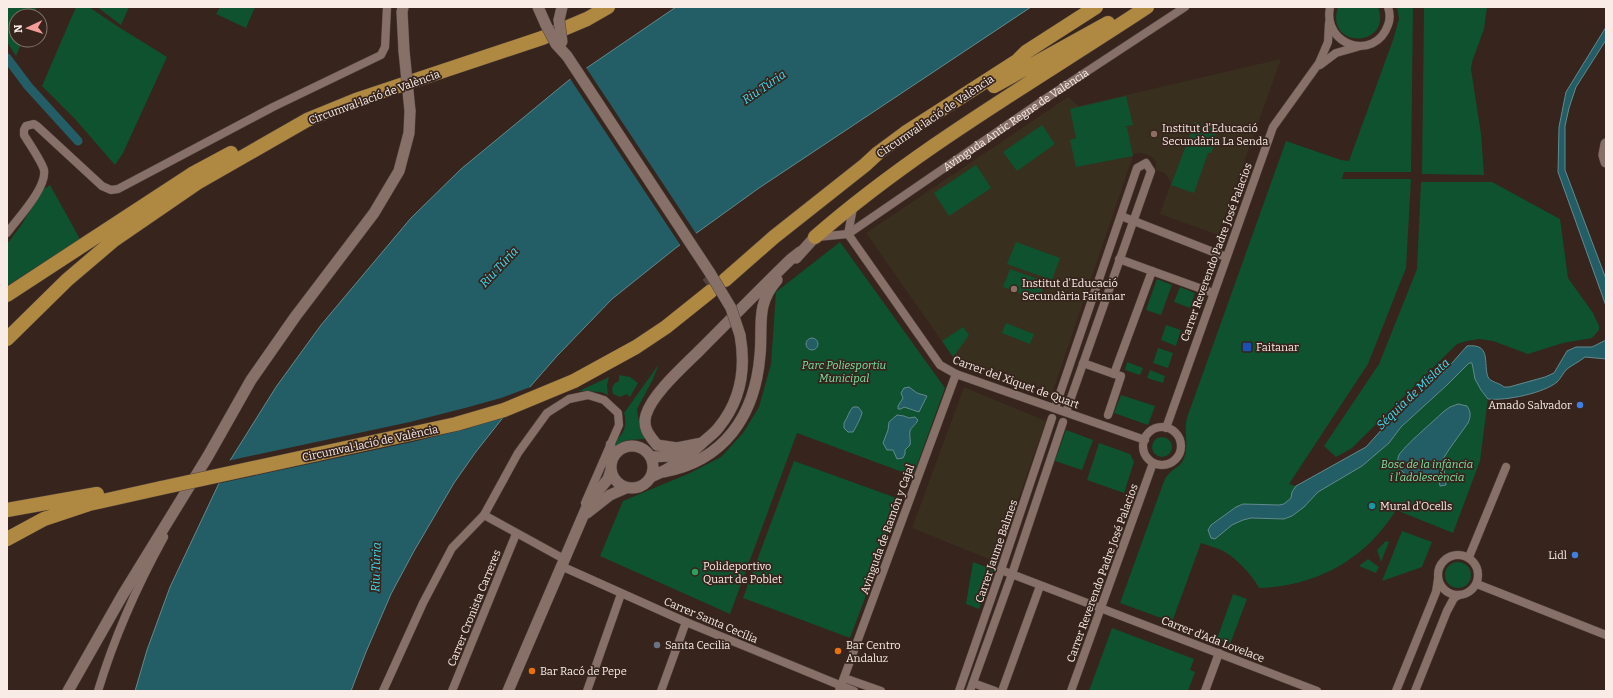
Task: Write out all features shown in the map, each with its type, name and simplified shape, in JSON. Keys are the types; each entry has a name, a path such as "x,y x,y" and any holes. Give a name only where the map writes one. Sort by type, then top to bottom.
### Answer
{"highway":[{"name":"Circumval·lació de València","path":"7,339 67,280 114,240 197,183 307,120 356,100 542,38 587,19 608,7"},
{"name":"Circumval·lació de València","path":"715,280 774,237 878,153 906,133 1017,61 1026,52 1096,7"},
{"path":"865,165 1010,76 1137,7"},
{"path":"815,237 854,203 912,160 1147,7"},
{"path":"7,539 44,519 89,504 163,483 454,417 504,402 574,377 663,320 715,280 786,218 876,148 925,114 1014,57 1026,52"},
{"path":"7,295 192,174 257,139 307,120"},
{"path":"7,510 163,483"}],"main road":[{"path":"68,691 122,596 208,456 251,380 294,316 374,213 399,171 409,133 410,111 404,51 403,7"},
{"path":"538,7 546,25 715,280 731,308 740,335 743,351 743,370 740,386 726,418 719,428 694,452 663,472 651,477"},
{"path":"559,43 559,20 562,7"},
{"path":"1606,144 1604,155 1606,162"},
{"path":"663,472 675,470 708,456 721,447 732,434 741,419 754,388 758,372 763,301 770,288 800,252 815,237"},
{"path":"702,443 677,448 657,445 644,424 649,407 660,392 693,357 791,259 800,252"},
{"path":"651,457 671,456 702,443"},
{"path":"508,691 585,515 589,502 608,479 611,470 613,448 620,449 634,445 647,451 651,457 654,469 651,477 644,485 626,488 610,495 594,506 585,515"},
{"path":"611,470 616,481 626,488"}],"street":[{"path":"7,233 40,190 44,176 44,169 24,135 26,126 34,124 37,126 102,186 111,190 118,190 273,107 381,56 385,46 388,7"},
{"name":"Avinguda Antic Regne de València","path":"848,234 1045,99 1185,7"},
{"name":"Carrer Reverendo Padre José Palacios","path":"1314,71 1336,53 1370,44 1379,39 1386,31 1389,21 1388,7"},
{"name":"Carrer Reverendo Padre José Palacios","path":"1166,428 1273,127 1314,71 1328,42 1329,9"},
{"path":"1329,23 1341,40 1350,45 1360,46"},
{"path":"1055,408 1137,168 1146,164 1151,171 1066,412"},
{"path":"815,237 848,234 854,203"},
{"path":"1121,216 1226,257"},
{"name":"Carrer del Xiquet de Quart","path":"848,234 940,365 956,374 1144,440"},
{"path":"1119,259 1213,293"},
{"path":"1114,374 1152,271"},
{"path":"1083,363 1121,376 1108,415"},
{"name":"Avinguda de Ramón y Cajal","path":"840,689 956,374"},
{"path":"383,691 423,603 452,548 484,515 518,453 547,413 569,399 588,395 604,400 618,413 619,425 613,448 585,501 585,515"},
{"name":"Carrer Jaume Balmes","path":"959,691 1052,418"},
{"name":"Carrer Jaume Balmes","path":"971,687 1012,574 1062,422"},
{"path":"1166,428 1177,434 1181,446 1180,453 1177,458 1166,465 1153,463 1146,456 1144,440 1155,429 1166,428"},
{"path":"98,691 107,661 132,602 154,555 208,456"},
{"name":"Carrer Reverendo Padre José Palacios","path":"1071,691 1153,463"},
{"path":"1469,557 1506,467"},
{"name":"Carrer Santa Cecília","path":"484,515 563,563 621,594 840,689 854,691"},
{"name":"Carrer Cronista Carreres","path":"452,691 516,534"},
{"path":"1396,691 1436,592 1438,574 1442,563 1452,556 1463,555 1469,557 1477,566 1479,572 1477,584 1469,592 1454,598 1415,691"},
{"name":"Carrer d'Ada Lovelace","path":"1001,570 1317,691"},
{"path":"1438,574 1439,581 1446,592 1459,595"},
{"path":"1477,584 1606,635"},
{"path":"1002,691 1040,586"},
{"path":"587,691 621,594"},
{"path":"661,691 686,622"},
{"path":"1205,691 1219,653"},
{"path":"844,678 881,691"},
{"path":"971,687 995,691"}],"shaded area":[{"path":"1281,59 1218,235 1160,214 1171,183 1165,173 1156,170 1156,162 1152,157 1142,153 1134,153 1052,394 953,357 866,233 1068,97 1079,106"},
{"path":"964,387 1046,421 996,562 912,528"}],"green space":[{"path":"7,7 37,7 8,8 8,44"},
{"path":"76,7 89,7 167,57 123,153 115,165 75,119 42,86"},
{"path":"97,7 129,7 121,25"},
{"path":"220,7 255,7 246,28 216,14"},
{"path":"1338,7 1378,7 1380,21 1376,30 1368,36 1358,38 1348,37 1340,31 1336,21"},
{"name":"Bosc de la infància i l'adolescència","path":"1397,7 1413,7 1411,172 1344,172 1342,179 1411,179 1406,268 1368,364 1289,484 1296,486 1311,499 1318,492 1389,443 1401,427 1469,363 1472,363 1475,379 1488,399 1480,461 1453,533 1396,510 1384,528 1370,543 1338,567 1320,576 1301,582 1259,588 1253,578 1230,555 1219,549 1201,543 1172,622 1120,603 1166,477 1181,464 1186,453 1186,421 1286,141 1341,160 1349,161 1393,40 1399,19"},
{"path":"1424,7 1487,7 1484,29 1472,62 1471,69 1481,134 1484,175 1422,174"},
{"path":"11,48 20,48 16,56"},
{"path":"1126,96 1133,125 1123,127 1127,127 1133,156 1076,167 1070,140 1076,138 1070,109"},
{"path":"1195,122 1217,130 1213,142 1215,143 1211,153 1208,153 1194,193 1171,185"},
{"path":"1042,125 1055,144 1017,171 1003,152"},
{"path":"976,165 991,188 949,216 934,193"},
{"path":"1421,182 1492,182 1560,219 1568,278 1593,313 1599,326 1599,330 1592,338 1563,343 1528,354 1493,341 1479,339 1457,344 1352,448 1336,457 1324,446 1379,364 1417,269"},
{"path":"50,185 80,239 7,286 7,244 22,224 42,190"},
{"name":"Parc Poliesportiu Municipal","path":"840,242 945,388 913,476 797,433 730,614 600,556 623,501 690,473 721,457 743,433 759,407 771,364 776,292"},
{"path":"1016,242 1060,258 1052,280 1007,264"},
{"path":"1010,269 1046,282 1038,300 1003,287"},
{"path":"1157,279 1172,285 1161,315 1146,310"},
{"path":"1180,287 1195,293 1190,308 1174,302"},
{"path":"1006,323 1034,334 1030,344 1002,333"},
{"path":"1166,325 1181,330 1176,346 1161,340"},
{"path":"963,327 969,335 953,357 942,341"},
{"path":"1158,348 1173,353 1168,368 1153,363"},
{"path":"1127,362 1143,368 1140,375 1125,370"},
{"path":"659,364 637,409 639,423 645,439 627,440 614,447 616,439 621,435 624,428 624,413"},
{"path":"1150,370 1165,376 1163,383 1147,378"},
{"path":"619,375 630,377 638,383 630,397 627,394 620,397 613,394 612,388 615,383 619,381"},
{"path":"609,377 607,385 608,395 601,392 579,391"},
{"path":"1121,395 1155,406 1148,425 1114,413"},
{"path":"1066,430 1093,440 1082,470 1055,461"},
{"path":"1162,437 1169,440 1172,447 1169,454 1162,457 1155,454 1152,447 1155,440"},
{"path":"1099,443 1130,454 1134,462 1124,493 1087,480"},
{"path":"794,461 902,500 850,638 743,598"},
{"path":"1402,531 1432,542 1422,567 1382,581"},
{"path":"1386,541 1389,542 1381,562 1377,550"},
{"path":"1368,559 1379,567 1376,573 1359,566"},
{"path":"973,562 994,570 979,609 966,604"},
{"path":"1458,562 1467,566 1471,575 1467,584 1458,588 1449,584 1445,575 1449,566"},
{"path":"1233,594 1247,599 1230,644 1217,639"},
{"path":"1112,628 1194,659 1190,670 1195,672 1188,691 1089,691"}],"water":[{"name":"Riu Túria","path":"676,7 1031,7 759,188 677,247 612,299 557,356 501,420 454,483 414,551 391,594 351,691 135,691 147,650 170,587 229,462 276,387 321,325 411,218 461,169 569,80"},
{"path":"1606,27 1606,40 1576,87 1569,108 1565,126 1565,170 1606,279 1606,306 1558,172 1559,127 1566,92"},
{"path":"810,338 814,338 818,344 814,350 810,350 806,346 806,342"},
{"path":"1606,340 1606,359 1585,357 1567,369 1557,382 1551,386 1534,393 1505,399 1488,399 1475,379 1472,363 1469,363 1401,427 1389,443 1362,466 1318,492 1304,507 1292,516 1284,519 1251,518 1243,520 1232,525 1215,539 1211,538 1208,530 1211,525 1236,507 1243,504 1284,504 1291,498 1292,492 1296,486 1366,447 1404,405 1444,372 1467,346 1475,346 1483,351 1489,379 1504,387 1509,387 1554,373 1567,351 1576,347 1592,347"},
{"path":"909,387 917,393 927,396 919,412 904,407 898,409 898,406 903,398 901,393 904,388"},
{"path":"1458,404 1467,406 1470,416 1468,423 1443,459 1446,485 1440,486 1439,480 1405,474 1398,464 1398,458 1402,451 1443,412"},
{"path":"853,407 858,407 862,414 853,432 848,432 844,428 844,423"},
{"path":"897,415 909,418 915,417 918,420 911,430 910,445 905,450 903,458 897,459 893,450 887,450 883,443 888,430 889,422"}],"pier":[{"path":"585,66 697,235 681,246 569,77"},
{"path":"533,386 506,416 466,429 216,484 227,461 410,422 501,398"}],"waterway":[{"path":"7,58 28,86 78,141"}],"tunnel":[{"path":"707,285 721,273"}],"place":[{"name":"Institut d'Educació Secundària La Senda","path":"1154,134"},
{"name":"Institut d'Educació Secundària Faitanar","path":"1014,289"},
{"name":"Faitanar","path":"1247,347"},
{"name":"Amado Salvador","path":"1580,405"},
{"name":"Mural d'Ocells","path":"1372,506"},
{"name":"Lidl","path":"1575,555"},
{"name":"Polideportivo Quart de Poblet","path":"695,572"},
{"name":"Santa Cecilia","path":"657,645"},
{"name":"Bar Centro Andaluz","path":"838,651"},
{"name":"Bar Racó de Pepe","path":"532,671"}],"water label":[{"name":"Séquia de Mislata","path":"1413,394"}]}
